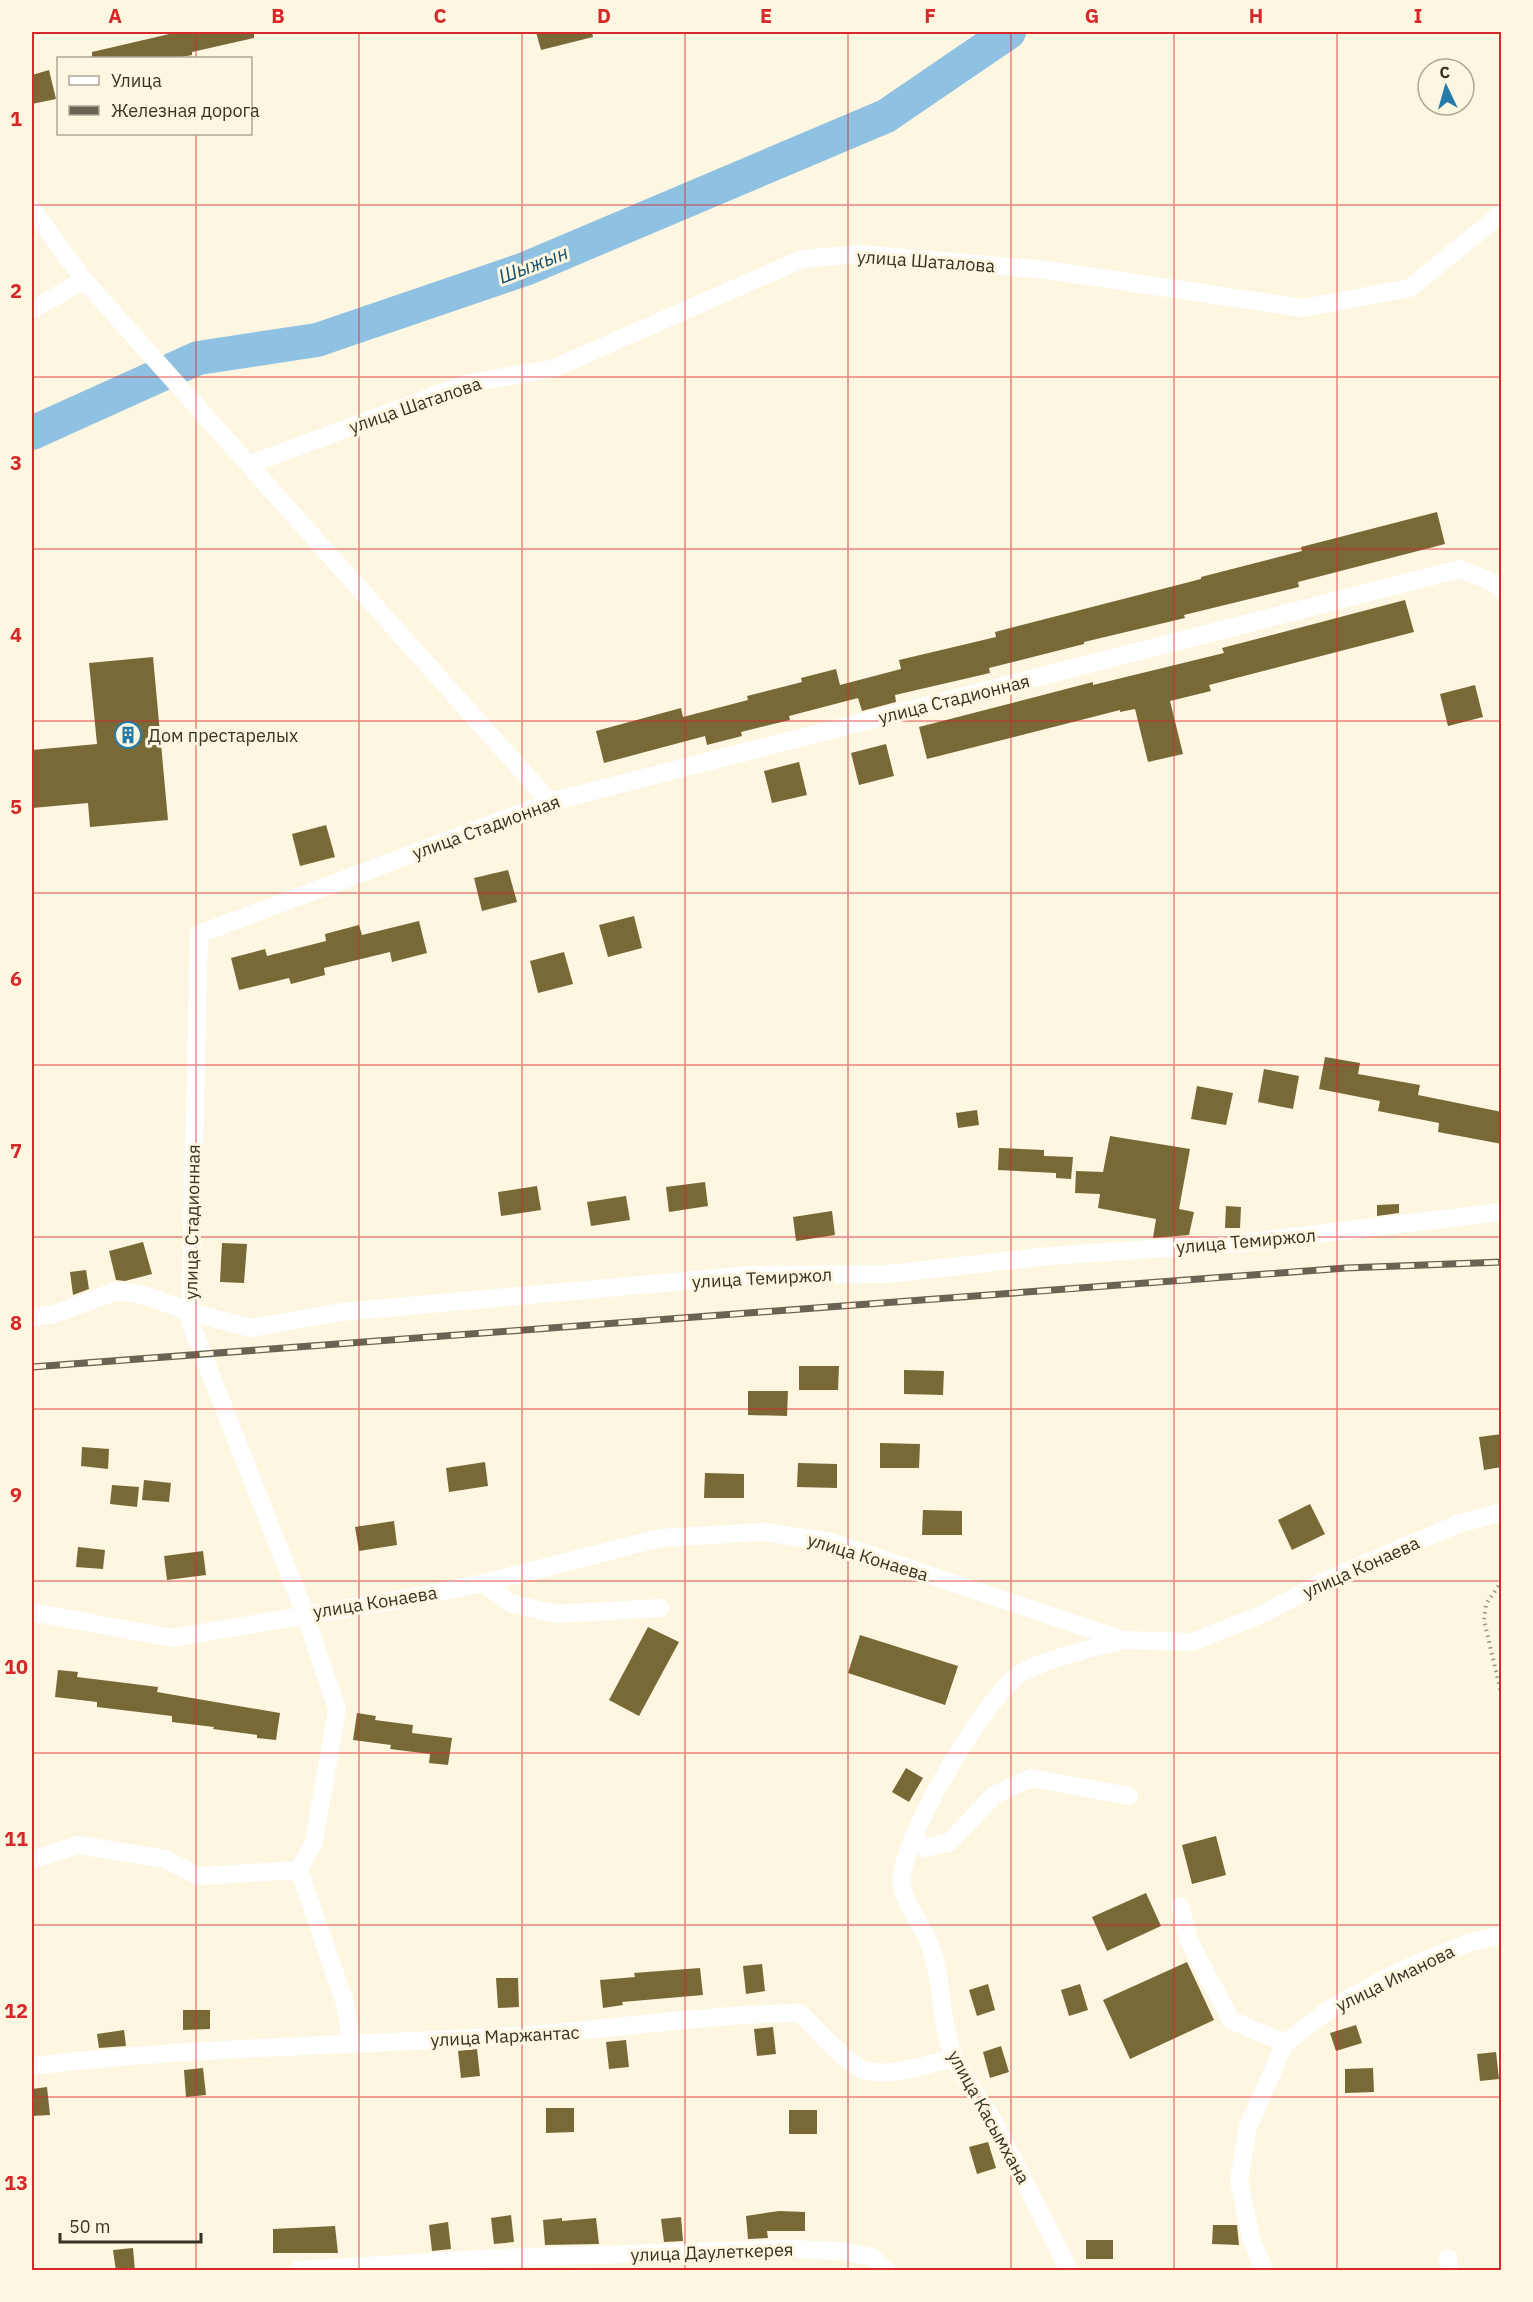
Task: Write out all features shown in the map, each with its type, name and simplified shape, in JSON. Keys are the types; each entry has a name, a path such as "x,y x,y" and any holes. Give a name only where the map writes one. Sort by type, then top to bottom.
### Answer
{"street":[{"path":"32,209 84,280 550,802"},
{"name":"улица Шаталова","path":"250,464 469,382 552,369 802,259 859,254 1047,270 1303,308 1410,288 1502,213"},
{"path":"32,310 84,280"},
{"name":"улица Стадионная","path":"299,1870 314,1842 337,1709 304,1614 190,1322 199,933 550,802 1460,570 1494,583 1502,591"},
{"name":"улица Темиржол","path":"32,1317 54,1314 117,1291 144,1295 190,1312 251,1328 342,1312 751,1275 888,1274 1049,1256 1240,1244 1502,1212"},
{"name":"улица Конаева","path":"32,1612 172,1638 404,1599 484,1583 660,1538 765,1532 831,1542 1124,1640 1192,1642 1229,1629 1327,1580 1458,1524 1502,1512"},
{"path":"484,1583 510,1603 556,1614 660,1608"},
{"name":"улица Касымхана","path":"1069,2271 1015,2162 978,2094 954,2058 946,2031 940,1982 930,1944 908,1903 902,1880 914,1838 937,1788 982,1718 1017,1676 1061,1658 1124,1640"},
{"path":"914,1838 925,1848 950,1842 994,1795 1031,1778 1130,1796"},
{"path":"32,1860 78,1845 165,1859 198,1876 299,1870 345,2003 351,2043"},
{"path":"1180,1906 1189,1941 1231,2020 1285,2043"},
{"name":"улица Иманова","path":"1264,2271 1251,2238 1239,2181 1248,2127 1285,2043 1330,2009 1400,1971 1468,1943 1502,1935"},
{"name":"улица Маржантас","path":"32,2066 135,2054 588,2032 711,2016 801,2013 853,2064 864,2071 880,2073 954,2058"},
{"name":"улица Даулеткерея","path":"298,2271 497,2258 788,2249 841,2251 872,2257 886,2271"}],"path":[{"path":"1502,1581 1486,1604 1484,1620 1502,1697"}],"building":[{"path":"178,32 254,32 254,38 192,52 192,55 181,57 92,57 92,52"},
{"path":"536,32 592,32 593,37 541,50"},
{"path":"49,70 56,99 32,104 32,75"},
{"path":"1437,512 1445,544 1298,582 1299,587 1184,615 1185,618 989,668 990,673 895,695 896,702 862,711 858,698 789,716 790,720 741,732 742,736 707,745 705,736 604,763 596,731 681,708 683,717 748,700 747,696 802,682 801,678 836,669 840,685 901,669 899,660 996,637 995,632 1201,579 1201,577 1302,551 1301,547"},
{"path":"1405,600 1414,632 1209,685 1211,691 1170,701 1183,754 1148,762 1135,709 1120,712 1120,710 927,759 919,727 1093,682 1093,685 1224,653 1222,648"},
{"name":"Дом престарелых","path":"153,657 168,820 90,827 88,803 32,808 32,750 97,744 89,663"},
{"path":"1475,685 1483,717 1448,726 1440,694"},
{"path":"886,744 894,776 859,785 851,753"},
{"path":"799,762 807,795 772,803 764,771"},
{"path":"326,825 335,857 300,866 292,834"},
{"path":"508,870 517,902 482,911 474,878"},
{"path":"634,916 642,948 608,957 599,925"},
{"path":"419,921 427,953 392,962 390,952 324,968 325,975 291,984 289,978 239,990 231,958 265,949 267,956 326,941 325,934 359,925 362,935"},
{"path":"564,952 573,984 538,993 530,961"},
{"path":"1325,1057 1360,1063 1358,1074 1420,1085 1418,1095 1502,1112 1502,1144 1438,1132 1439,1123 1378,1111 1380,1101 1319,1089"},
{"path":"1264,1069 1299,1076 1293,1109 1258,1102"},
{"path":"1197,1086 1233,1093 1226,1125 1191,1119"},
{"path":"977,1110 979,1125 958,1128 956,1113"},
{"path":"1110,1136 1190,1149 1179,1209 1194,1212 1189,1235 1153,1238 1156,1219 1098,1208 1100,1194 1075,1193 1076,1171 1103,1172"},
{"path":"999,1148 1044,1150 1044,1156 1073,1157 1071,1179 1056,1178 1056,1173 998,1170"},
{"path":"705,1182 708,1206 669,1212 666,1187"},
{"path":"537,1186 541,1210 501,1216 498,1192"},
{"path":"626,1196 630,1220 591,1226 587,1202"},
{"path":"1399,1204 1399,1213 1377,1216 1377,1205"},
{"path":"1226,1206 1241,1207 1240,1228 1225,1228"},
{"path":"832,1211 835,1235 796,1241 793,1217"},
{"path":"143,1242 152,1274 125,1281 116,1280 109,1251"},
{"path":"222,1243 247,1244 244,1283 220,1282"},
{"path":"86,1270 89,1289 73,1295 70,1272"},
{"path":"799,1366 839,1366 838,1390 799,1390"},
{"path":"904,1370 944,1371 943,1395 904,1394"},
{"path":"748,1391 788,1391 787,1416 748,1415"},
{"path":"1502,1434 1502,1467 1484,1470 1479,1437"},
{"path":"880,1443 920,1444 919,1468 880,1468"},
{"path":"82,1447 109,1449 108,1469 81,1466"},
{"path":"485,1462 488,1486 449,1492 446,1468"},
{"path":"798,1463 837,1464 837,1488 797,1487"},
{"path":"705,1473 744,1474 744,1498 704,1498"},
{"path":"144,1480 171,1483 169,1502 142,1500"},
{"path":"112,1485 139,1487 137,1507 110,1504"},
{"path":"1310,1504 1325,1534 1292,1550 1278,1520"},
{"path":"923,1510 962,1511 962,1535 922,1535"},
{"path":"394,1521 397,1545 359,1551 355,1527"},
{"path":"78,1547 105,1550 103,1569 76,1567"},
{"path":"203,1551 206,1575 167,1580 164,1556"},
{"path":"648,1627 679,1642 639,1716 609,1700"},
{"path":"860,1635 958,1666 945,1705 848,1673"},
{"path":"58,1670 78,1672 77,1677 158,1687 157,1692 280,1713 276,1740 213,1729 214,1727 172,1722 172,1716 97,1707 97,1702 55,1697"},
{"path":"357,1713 376,1716 375,1720 413,1725 412,1733 452,1738 448,1765 429,1763 430,1754 390,1749 391,1745 353,1740"},
{"path":"906,1768 923,1778 909,1802 892,1792"},
{"path":"1216,1836 1226,1875 1192,1884 1182,1845"},
{"path":"1146,1893 1161,1926 1107,1951 1092,1917"},
{"path":"1187,1962 1214,2020 1130,2059 1103,2000"},
{"path":"762,1964 765,1991 746,1994 743,1966"},
{"path":"700,1968 703,1995 622,2002 623,2005 603,2008 600,1980 635,1977 634,1973"},
{"path":"496,1978 518,1978 519,2007 498,2008"},
{"path":"988,1984 995,2010 977,2016 969,1990"},
{"path":"1080,1984 1088,2010 1069,2016 1061,1990"},
{"path":"183,2010 210,2010 210,2029 183,2030"},
{"path":"1356,2025 1362,2043 1336,2051 1330,2033"},
{"path":"773,2027 776,2054 757,2056 754,2029"},
{"path":"124,2030 126,2046 99,2048 97,2034"},
{"path":"626,2040 629,2067 609,2069 606,2042"},
{"path":"1001,2046 1009,2072 990,2078 983,2052"},
{"path":"477,2049 480,2076 461,2078 458,2051"},
{"path":"1496,2052 1499,2079 1480,2081 1477,2054"},
{"path":"203,2068 206,2095 186,2097 184,2070"},
{"path":"1373,2068 1374,2092 1345,2093 1345,2069"},
{"path":"47,2087 50,2115 32,2116 32,2089"},
{"path":"546,2108 574,2108 574,2132 546,2133"},
{"path":"789,2110 817,2110 817,2134 789,2134"},
{"path":"988,2142 996,2168 977,2174 969,2147"},
{"path":"779,2211 805,2212 805,2231 767,2231 768,2238 748,2239 746,2216"},
{"path":"511,2215 514,2242 494,2244 491,2218"},
{"path":"681,2217 683,2241 664,2242 661,2219"},
{"path":"562,2218 562,2221 596,2218 599,2244 545,2245 543,2220"},
{"path":"448,2222 451,2249 432,2251 429,2225"},
{"path":"1213,2225 1237,2225 1239,2245 1212,2244"},
{"path":"335,2226 338,2253 273,2253 273,2229"},
{"path":"1086,2240 1113,2240 1113,2259 1086,2259"},
{"path":"133,2248 135,2271 116,2271 113,2250"}],"waterway":[{"name":"Шыжын","path":"32,433 198,358 317,340 525,269 886,116 1009,32"}],"railway":[{"path":"32,1367 1346,1268 1502,1262"}],"place":[{"name":"Дом престарелых","path":"128,735"}]}
